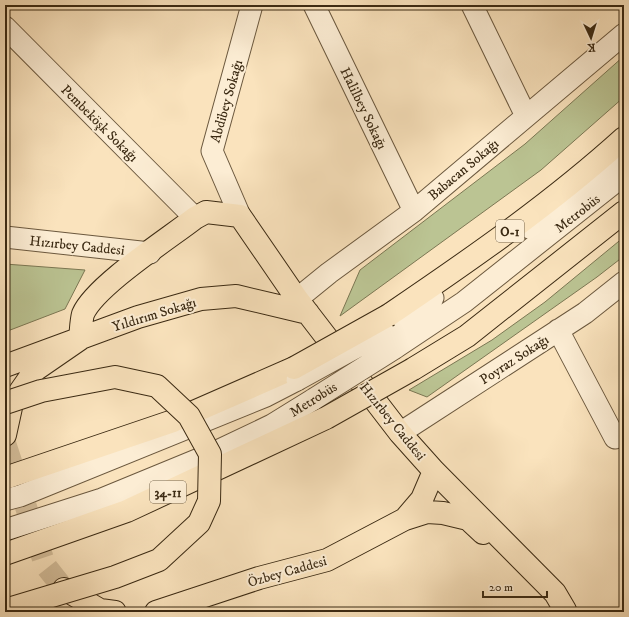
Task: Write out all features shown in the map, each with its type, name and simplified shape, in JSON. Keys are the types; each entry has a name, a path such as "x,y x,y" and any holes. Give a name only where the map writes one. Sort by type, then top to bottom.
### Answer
{"main road":[{"name":"O-1","path":"295,374 389,332 482,252 543,206 624,138"},
{"path":"5,435 12,403 35,370 80,339 83,314 95,297 109,283 195,218 206,212 240,216"},
{"name":"34-11","path":"5,554 127,511 326,418 414,369 467,336 624,212"},
{"name":"Hızırbey Caddesi","path":"240,216 303,306 400,433 434,471 555,593 564,611"},
{"name":"Yıldırım Sokağı","path":"5,366 138,317 202,299 236,296 303,306"},
{"path":"5,478 173,421 295,374"},
{"path":"5,403 41,392 115,377 157,386 189,416 210,454 209,501 199,523 159,560 115,577 5,610"},
{"name":"Özbey Caddesi","path":"156,612 259,578 327,560 405,519 422,499 434,471"},
{"name":"Hızırbey Caddesi","path":"405,519 427,512 443,513 468,519 564,611"},
{"path":"64,589 100,610 115,612"}],"street":[{"name":"Abdibey Sokağı","path":"240,216 212,150 252,5"},
{"name":"Halilbey Sokağı","path":"314,5 414,211"},
{"path":"472,5 526,116"},
{"name":"Pembeköşk Sokağı","path":"5,27 195,218"},
{"name":"Babacan Sokağı","path":"303,306 329,273 414,211 624,34"},
{"name":"Metrobüs","path":"5,530 102,499 209,455 272,425 314,399 389,332 566,202 624,155"},
{"name":"Metrobüs","path":"389,332 464,302 624,175"},
{"name":"Hızırbey Caddesi","path":"5,237 150,253"},
{"name":"Poyraz Sokağı","path":"400,433 585,313 624,282"},
{"path":"558,330 615,438"},
{"name":"Metrobüs","path":"5,500 20,496 266,396 295,374"}],"green space":[{"path":"624,56 624,97 541,170 340,316 360,270 525,144"},
{"path":"624,237 624,256 597,277 427,397 409,390 492,340 545,302"},
{"path":"5,264 85,270 65,309 5,332"}],"tunnel":[{"path":"5,443 45,565 64,589"}]}
